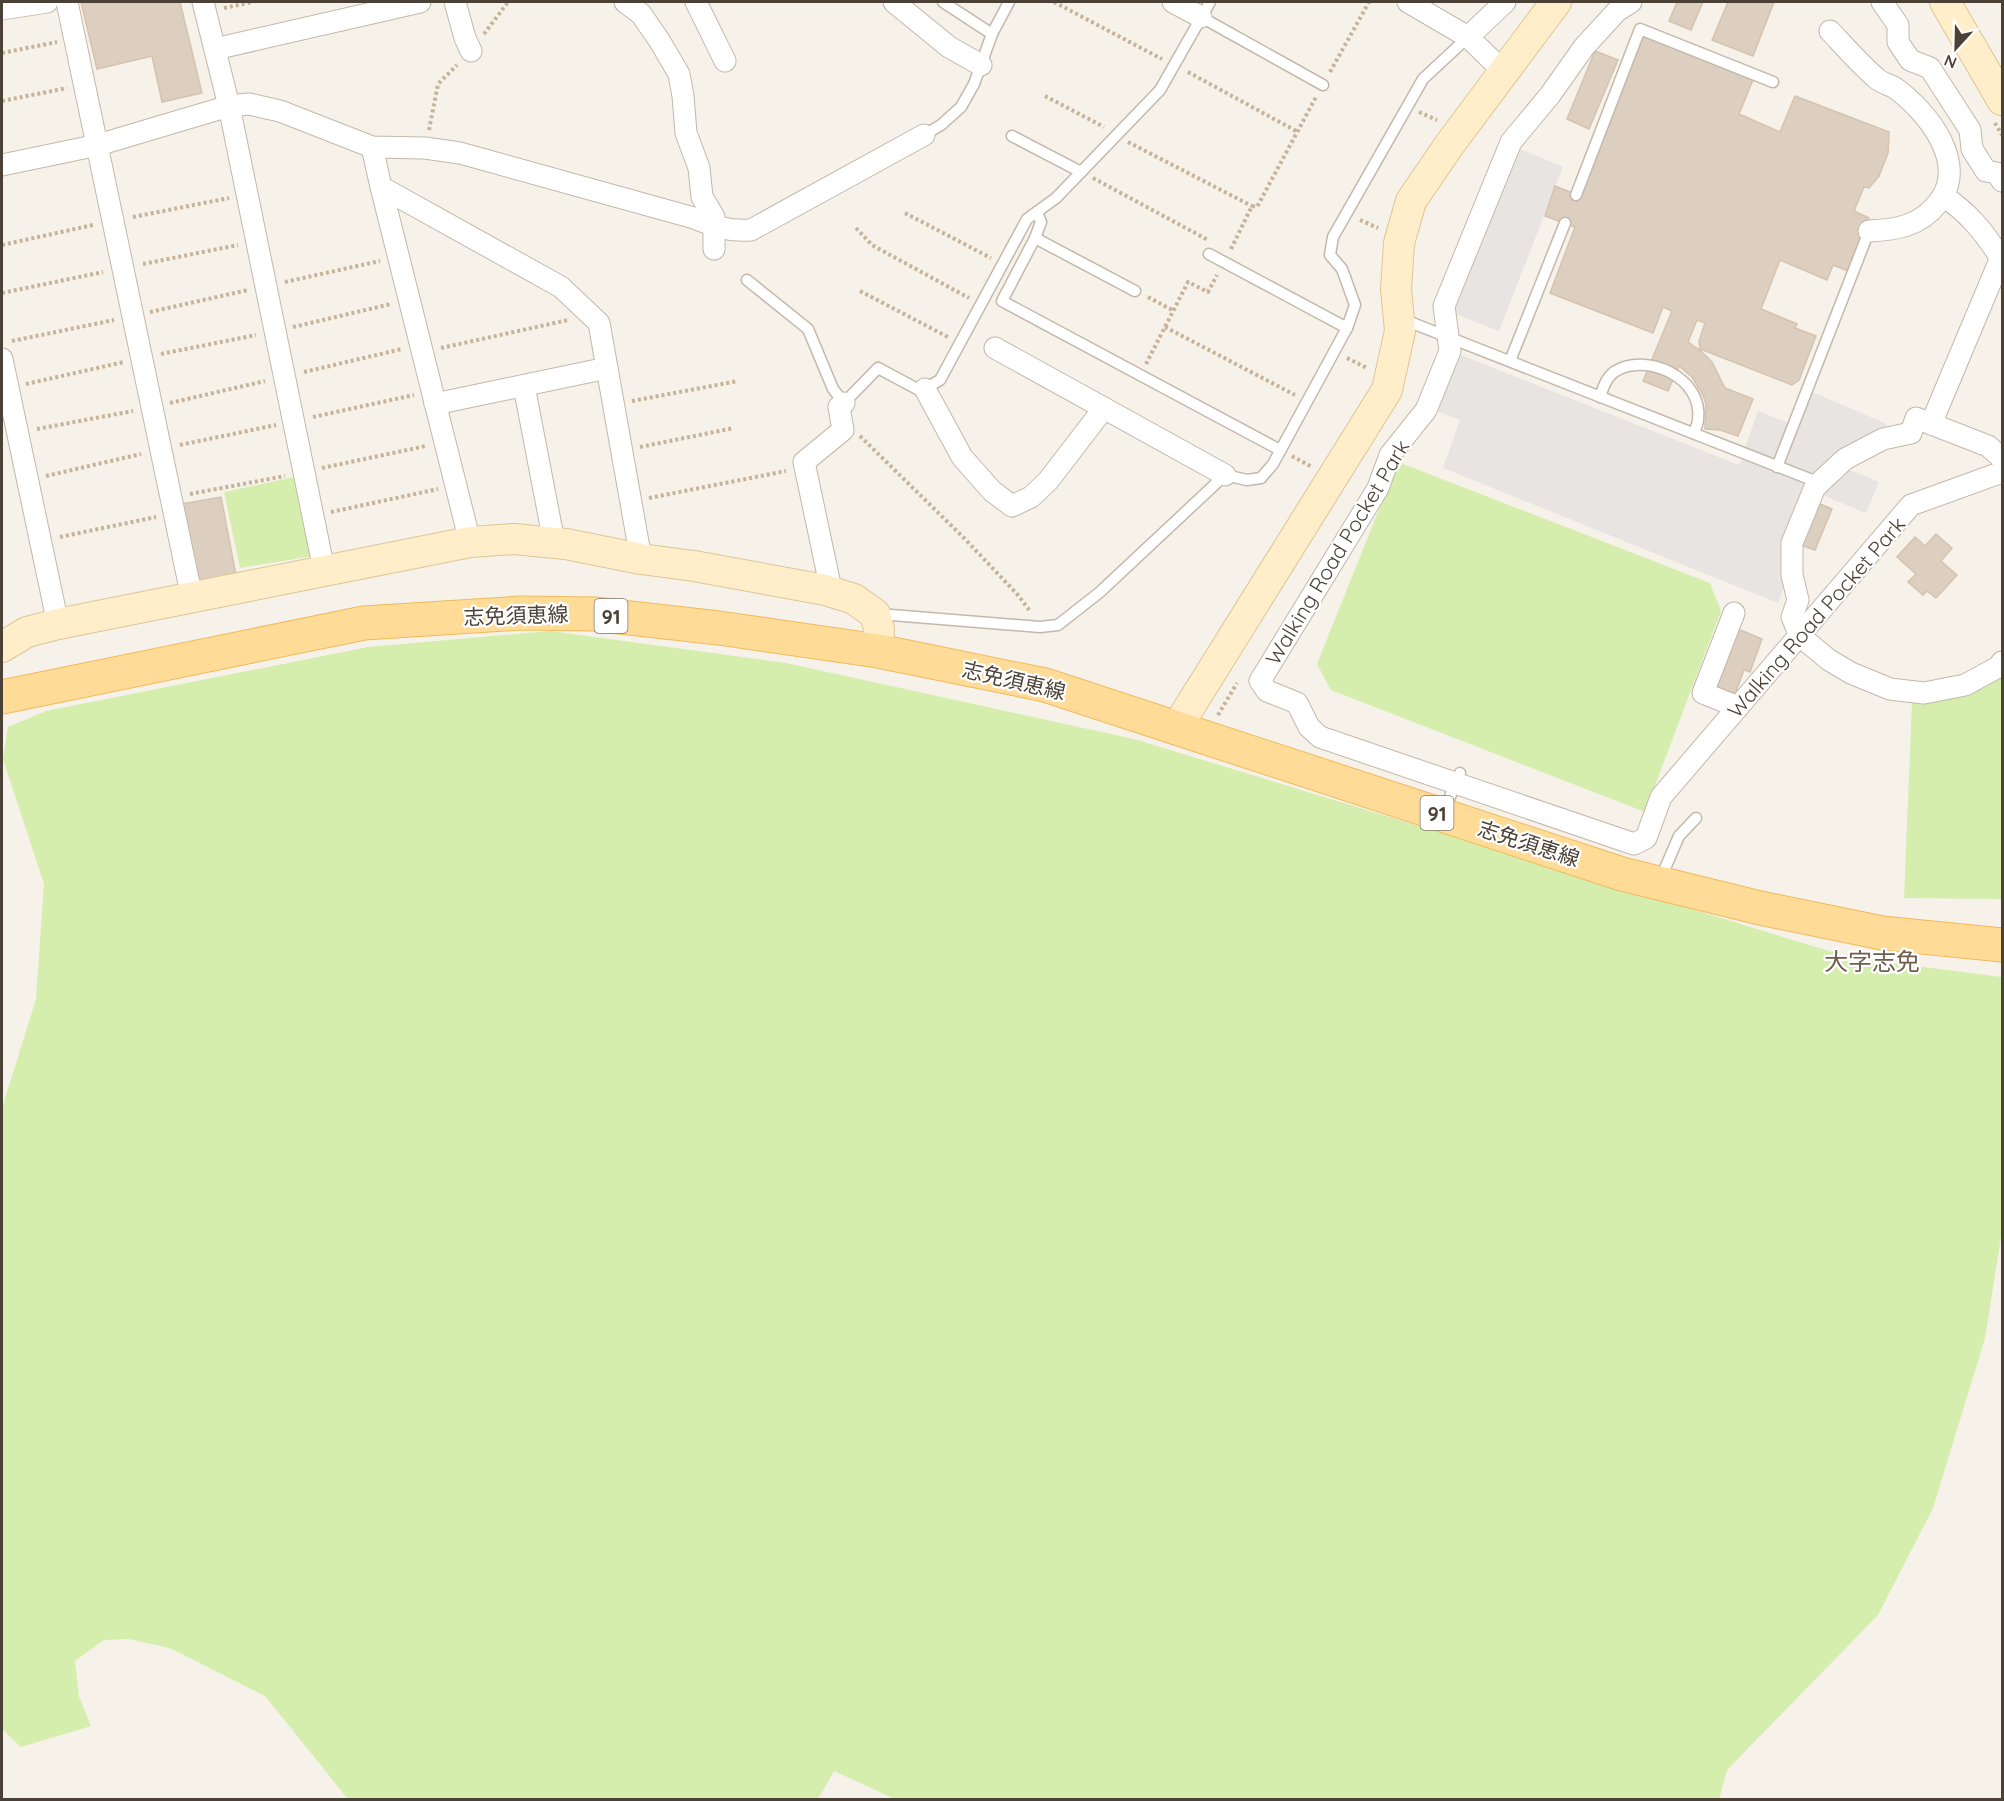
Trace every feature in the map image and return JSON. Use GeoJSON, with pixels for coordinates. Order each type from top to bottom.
{"type":"FeatureCollection","features":[{"type":"Feature","properties":{"kind":"main road","name":"志免須恵線"},"geometry":{"type":"LineString","coordinates":[[2,696],[364,623],[521,613],[606,615],[719,628],[878,651],[1045,685],[1623,874],[1760,908],[1882,933],[2002,945]]}},
{"type":"Feature","properties":{"kind":"street"},"geometry":{"type":"LineString","coordinates":[[2,9],[47,2]]}},
{"type":"Feature","properties":{"kind":"street"},"geometry":{"type":"LineString","coordinates":[[67,2],[192,598]]}},
{"type":"Feature","properties":{"kind":"street"},"geometry":{"type":"LineString","coordinates":[[215,49],[398,4],[420,2]]}},
{"type":"Feature","properties":{"kind":"street"},"geometry":{"type":"LineString","coordinates":[[455,2],[471,51]]}},
{"type":"Feature","properties":{"kind":"street"},"geometry":{"type":"LineString","coordinates":[[696,2],[725,61]]}},
{"type":"Feature","properties":{"kind":"street"},"geometry":{"type":"LineString","coordinates":[[894,2],[949,47],[981,65]]}},
{"type":"Feature","properties":{"kind":"street"},"geometry":{"type":"LineString","coordinates":[[1173,2],[1206,9]]}},
{"type":"Feature","properties":{"kind":"street"},"geometry":{"type":"LineString","coordinates":[[1408,2],[1468,37],[1504,72]]}},
{"type":"Feature","properties":{"kind":"street"},"geometry":{"type":"LineString","coordinates":[[1468,37],[1505,2]]}},
{"type":"Feature","properties":{"kind":"street"},"geometry":{"type":"LineString","coordinates":[[1177,727],[1387,390],[1400,331],[1396,289],[1399,243],[1411,201],[1450,144],[1556,2]]}},
{"type":"Feature","properties":{"kind":"street","name":"Walking Road Pocket Park"},"geometry":{"type":"LineString","coordinates":[[1631,2],[1617,11],[1584,47],[1550,95],[1511,142],[1444,306],[1450,351],[1426,410],[1390,454],[1377,488],[1260,681],[1267,691],[1297,703],[1309,727],[1320,737],[1634,844],[1646,838],[1661,797],[1911,506],[2002,472]]}},
{"type":"Feature","properties":{"kind":"street"},"geometry":{"type":"LineString","coordinates":[[1882,2],[1898,25],[1898,42],[1910,60],[1929,68],[1970,130],[1972,149],[1986,171],[1997,173],[2002,181]]}},
{"type":"Feature","properties":{"kind":"street"},"geometry":{"type":"LineString","coordinates":[[1945,2],[2002,100]]}},
{"type":"Feature","properties":{"kind":"street"},"geometry":{"type":"LineString","coordinates":[[635,4],[679,74],[686,133],[699,168],[702,197],[714,217],[714,249]]}},
{"type":"Feature","properties":{"kind":"street"},"geometry":{"type":"LineString","coordinates":[[205,7],[229,106],[324,570]]}},
{"type":"Feature","properties":{"kind":"street"},"geometry":{"type":"LineString","coordinates":[[1830,32],[1877,80],[1894,87],[1932,124],[1942,141],[1948,161],[1948,184],[1943,196],[1928,216],[1891,231],[1869,231]]}},
{"type":"Feature","properties":{"kind":"street"},"geometry":{"type":"LineString","coordinates":[[2,165],[98,145],[229,106],[249,104],[280,111],[372,147],[425,148],[471,156],[694,218],[735,232],[751,230],[924,135]]}},
{"type":"Feature","properties":{"kind":"street"},"geometry":{"type":"LineString","coordinates":[[372,147],[470,542]]}},
{"type":"Feature","properties":{"kind":"street"},"geometry":{"type":"LineString","coordinates":[[381,187],[561,287],[599,323],[641,559]]}},
{"type":"Feature","properties":{"kind":"street"},"geometry":{"type":"LineString","coordinates":[[1931,424],[2001,256],[1967,213],[1943,196]]}},
{"type":"Feature","properties":{"kind":"street"},"geometry":{"type":"LineString","coordinates":[[995,348],[1226,475]]}},
{"type":"Feature","properties":{"kind":"street"},"geometry":{"type":"LineString","coordinates":[[2,360],[58,624]]}},
{"type":"Feature","properties":{"kind":"street"},"geometry":{"type":"LineString","coordinates":[[434,398],[524,386],[607,368]]}},
{"type":"Feature","properties":{"kind":"street"},"geometry":{"type":"LineString","coordinates":[[524,386],[554,542]]}},
{"type":"Feature","properties":{"kind":"street"},"geometry":{"type":"LineString","coordinates":[[925,389],[962,457],[992,491],[1012,506],[1031,497],[1048,481],[1104,408]]}},
{"type":"Feature","properties":{"kind":"street"},"geometry":{"type":"LineString","coordinates":[[825,590],[829,580],[804,462],[843,430],[842,411]]}},
{"type":"Feature","properties":{"kind":"street"},"geometry":{"type":"LineString","coordinates":[[2002,458],[1988,446],[1916,418],[1911,433],[1883,440],[1845,459],[1815,487],[1792,543],[1792,575],[1798,600],[1792,617],[1800,636],[1829,660],[1851,673],[1890,689],[1924,693],[1965,685],[1998,667],[2002,662]]}},
{"type":"Feature","properties":{"kind":"street"},"geometry":{"type":"LineString","coordinates":[[2,647],[27,632],[58,624],[470,542],[514,539],[554,542],[825,590],[854,599],[875,614],[879,629],[878,651]]}},
{"type":"Feature","properties":{"kind":"street"},"geometry":{"type":"LineString","coordinates":[[1734,613],[1703,693],[1738,707]]}},
{"type":"Feature","properties":{"kind":"lane"},"geometry":{"type":"LineString","coordinates":[[944,2],[992,34]]}},
{"type":"Feature","properties":{"kind":"lane"},"geometry":{"type":"LineString","coordinates":[[924,135],[941,125],[961,107],[974,84],[992,34],[1009,2]]}},
{"type":"Feature","properties":{"kind":"lane"},"geometry":{"type":"LineString","coordinates":[[747,279],[808,328],[842,411],[878,368],[921,392],[940,380],[1027,219],[1056,198],[1160,90],[1206,9],[1323,85]]}},
{"type":"Feature","properties":{"kind":"lane"},"geometry":{"type":"LineString","coordinates":[[1576,195],[1640,29],[1773,82]]}},
{"type":"Feature","properties":{"kind":"lane"},"geometry":{"type":"LineString","coordinates":[[875,614],[1033,627],[1058,625],[1092,598],[1226,475],[1247,480],[1261,478],[1281,450],[1347,328],[1355,305],[1342,268],[1330,255],[1333,237],[1423,79],[1468,37]]}},
{"type":"Feature","properties":{"kind":"lane"},"geometry":{"type":"LineString","coordinates":[[1012,136],[1081,172]]}},
{"type":"Feature","properties":{"kind":"lane"},"geometry":{"type":"LineString","coordinates":[[1037,212],[1041,222],[1035,238],[1002,301],[1281,450]]}},
{"type":"Feature","properties":{"kind":"lane"},"geometry":{"type":"LineString","coordinates":[[1510,361],[1565,223]]}},
{"type":"Feature","properties":{"kind":"lane"},"geometry":{"type":"LineString","coordinates":[[1778,466],[1869,231]]}},
{"type":"Feature","properties":{"kind":"lane"},"geometry":{"type":"LineString","coordinates":[[1035,238],[1135,291]]}},
{"type":"Feature","properties":{"kind":"lane"},"geometry":{"type":"LineString","coordinates":[[1209,254],[1347,328]]}},
{"type":"Feature","properties":{"kind":"lane"},"geometry":{"type":"LineString","coordinates":[[1399,318],[1820,483]]}},
{"type":"Feature","properties":{"kind":"lane"},"geometry":{"type":"LineString","coordinates":[[1600,397],[1613,373],[1637,363],[1652,365],[1682,380],[1691,391],[1696,402],[1698,419],[1694,433]]}},
{"type":"Feature","properties":{"kind":"lane"},"geometry":{"type":"LineString","coordinates":[[1443,814],[1460,773]]}},
{"type":"Feature","properties":{"kind":"lane"},"geometry":{"type":"LineString","coordinates":[[1658,883],[1679,836],[1696,818]]}},
{"type":"Feature","properties":{"kind":"path"},"geometry":{"type":"LineString","coordinates":[[205,7],[252,2]]}},
{"type":"Feature","properties":{"kind":"path"},"geometry":{"type":"LineString","coordinates":[[425,148],[438,84],[471,51],[508,2]]}},
{"type":"Feature","properties":{"kind":"path"},"geometry":{"type":"LineString","coordinates":[[1054,2],[1298,132]]}},
{"type":"Feature","properties":{"kind":"path"},"geometry":{"type":"LineString","coordinates":[[1046,96],[1118,134],[1129,143],[1257,207],[1369,2]]}},
{"type":"Feature","properties":{"kind":"path"},"geometry":{"type":"LineString","coordinates":[[2,53],[75,38]]}},
{"type":"Feature","properties":{"kind":"path"},"geometry":{"type":"LineString","coordinates":[[2,101],[85,84]]}},
{"type":"Feature","properties":{"kind":"path"},"geometry":{"type":"LineString","coordinates":[[1408,107],[1443,123]]}},
{"type":"Feature","properties":{"kind":"path"},"geometry":{"type":"LineString","coordinates":[[1081,172],[1210,241]]}},
{"type":"Feature","properties":{"kind":"path"},"geometry":{"type":"LineString","coordinates":[[2,245],[114,220],[247,195]]}},
{"type":"Feature","properties":{"kind":"path"},"geometry":{"type":"LineString","coordinates":[[1140,375],[1188,282],[1208,292],[1252,206]]}},
{"type":"Feature","properties":{"kind":"path"},"geometry":{"type":"LineString","coordinates":[[905,213],[1002,264]]}},
{"type":"Feature","properties":{"kind":"path"},"geometry":{"type":"LineString","coordinates":[[1346,214],[1381,230]]}},
{"type":"Feature","properties":{"kind":"path"},"geometry":{"type":"LineString","coordinates":[[856,228],[872,245],[980,304]]}},
{"type":"Feature","properties":{"kind":"path"},"geometry":{"type":"LineString","coordinates":[[2,293],[257,241]]}},
{"type":"Feature","properties":{"kind":"path"},"geometry":{"type":"LineString","coordinates":[[2,344],[398,257]]}},
{"type":"Feature","properties":{"kind":"path"},"geometry":{"type":"LineString","coordinates":[[860,291],[959,343]]}},
{"type":"Feature","properties":{"kind":"path"},"geometry":{"type":"LineString","coordinates":[[1135,291],[1174,311]]}},
{"type":"Feature","properties":{"kind":"path"},"geometry":{"type":"LineString","coordinates":[[8,388],[409,300]]}},
{"type":"Feature","properties":{"kind":"path"},"geometry":{"type":"LineString","coordinates":[[17,433],[153,408],[284,377],[591,315]]}},
{"type":"Feature","properties":{"kind":"path"},"geometry":{"type":"LineString","coordinates":[[1165,327],[1307,401]]}},
{"type":"Feature","properties":{"kind":"path"},"geometry":{"type":"LineString","coordinates":[[1334,351],[1373,371]]}},
{"type":"Feature","properties":{"kind":"path"},"geometry":{"type":"LineString","coordinates":[[614,404],[738,381]]}},
{"type":"Feature","properties":{"kind":"path"},"geometry":{"type":"LineString","coordinates":[[27,481],[161,449],[293,422],[434,398]]}},
{"type":"Feature","properties":{"kind":"path"},"geometry":{"type":"LineString","coordinates":[[842,411],[1017,594],[1031,613],[1033,627]]}},
{"type":"Feature","properties":{"kind":"path"},"geometry":{"type":"LineString","coordinates":[[622,450],[734,428]]}},
{"type":"Feature","properties":{"kind":"path"},"geometry":{"type":"LineString","coordinates":[[40,542],[304,472],[445,443]]}},
{"type":"Feature","properties":{"kind":"path"},"geometry":{"type":"LineString","coordinates":[[1281,450],[1318,471]]}},
{"type":"Feature","properties":{"kind":"path"},"geometry":{"type":"LineString","coordinates":[[631,502],[806,467]]}},
{"type":"Feature","properties":{"kind":"path"},"geometry":{"type":"LineString","coordinates":[[312,516],[455,486]]}},
{"type":"Feature","properties":{"kind":"green space"},"geometry":{"type":"Polygon","coordinates":[[[1398,462],[1710,583],[1721,611],[1645,812],[1331,690],[1317,664],[1398,462]]]}},
{"type":"Feature","properties":{"kind":"green space"},"geometry":{"type":"Polygon","coordinates":[[[299,476],[313,556],[240,568],[224,492],[299,476]]]}},
{"type":"Feature","properties":{"kind":"green space"},"geometry":{"type":"Polygon","coordinates":[[[550,631],[786,663],[1134,739],[1852,958],[2002,977],[2002,1231],[1985,1338],[1933,1508],[1878,1615],[1727,1770],[1719,1799],[897,1800],[834,1771],[818,1799],[348,1799],[265,1696],[170,1648],[128,1639],[104,1640],[75,1661],[79,1697],[91,1726],[21,1747],[2,1729],[2,1108],[36,999],[44,884],[3,759],[8,727],[46,711],[368,647],[550,631]]]}},
{"type":"Feature","properties":{"kind":"green space"},"geometry":{"type":"Polygon","coordinates":[[[2002,668],[2002,899],[1904,898],[1912,703],[1957,697],[2002,668]]]}},
{"type":"Feature","properties":{"kind":"shaded area"},"geometry":{"type":"Polygon","coordinates":[[[1518,148],[1563,167],[1499,331],[1453,313],[1518,148]]]}},
{"type":"Feature","properties":{"kind":"shaded area"},"geometry":{"type":"Polygon","coordinates":[[[1456,353],[1739,465],[1758,411],[1799,427],[1812,392],[1887,424],[1881,435],[1834,463],[1879,482],[1866,513],[1810,490],[1787,579],[1778,603],[1443,468],[1460,420],[1434,410],[1456,353]]]}},
{"type":"Feature","properties":{"kind":"building"},"geometry":{"type":"Polygon","coordinates":[[[81,2],[180,2],[202,93],[162,102],[152,56],[97,69],[81,2]]]}},
{"type":"Feature","properties":{"kind":"building"},"geometry":{"type":"Polygon","coordinates":[[[1677,2],[1703,2],[1691,30],[1669,21],[1677,2]]]}},
{"type":"Feature","properties":{"kind":"building"},"geometry":{"type":"Polygon","coordinates":[[[1728,2],[1774,2],[1753,56],[1712,40],[1728,2]]]}},
{"type":"Feature","properties":{"kind":"building"},"geometry":{"type":"Polygon","coordinates":[[[1642,35],[1753,80],[1739,114],[1780,132],[1795,96],[1889,132],[1888,153],[1879,176],[1869,188],[1864,187],[1854,211],[1869,218],[1848,271],[1833,265],[1827,280],[1780,260],[1761,309],[1797,324],[1795,328],[1816,336],[1799,380],[1792,385],[1700,349],[1699,341],[1705,323],[1697,320],[1688,342],[1712,362],[1725,388],[1753,399],[1738,436],[1720,430],[1705,429],[1706,404],[1703,395],[1692,377],[1679,366],[1668,391],[1643,381],[1672,311],[1663,307],[1653,333],[1550,293],[1575,227],[1545,216],[1555,186],[1580,196],[1642,35]]]}},
{"type":"Feature","properties":{"kind":"building"},"geometry":{"type":"Polygon","coordinates":[[[1595,51],[1618,60],[1589,129],[1567,119],[1595,51]]]}},
{"type":"Feature","properties":{"kind":"building"},"geometry":{"type":"Polygon","coordinates":[[[221,497],[236,575],[196,582],[181,504],[221,497]]]}},
{"type":"Feature","properties":{"kind":"building"},"geometry":{"type":"Polygon","coordinates":[[[1815,502],[1832,509],[1815,550],[1798,544],[1815,502]]]}},
{"type":"Feature","properties":{"kind":"building"},"geometry":{"type":"Polygon","coordinates":[[[1936,534],[1952,548],[1941,561],[1957,575],[1936,598],[1927,591],[1923,595],[1908,582],[1916,574],[1897,557],[1915,537],[1925,546],[1936,534]]]}},
{"type":"Feature","properties":{"kind":"building"},"geometry":{"type":"Polygon","coordinates":[[[1733,627],[1762,639],[1750,672],[1744,670],[1735,694],[1711,684],[1733,627]]]}},
{"type":"Feature","properties":{"kind":"district","name":"大字志免"},"geometry":{"type":"Point","coordinates":[1872,961]}}]}
